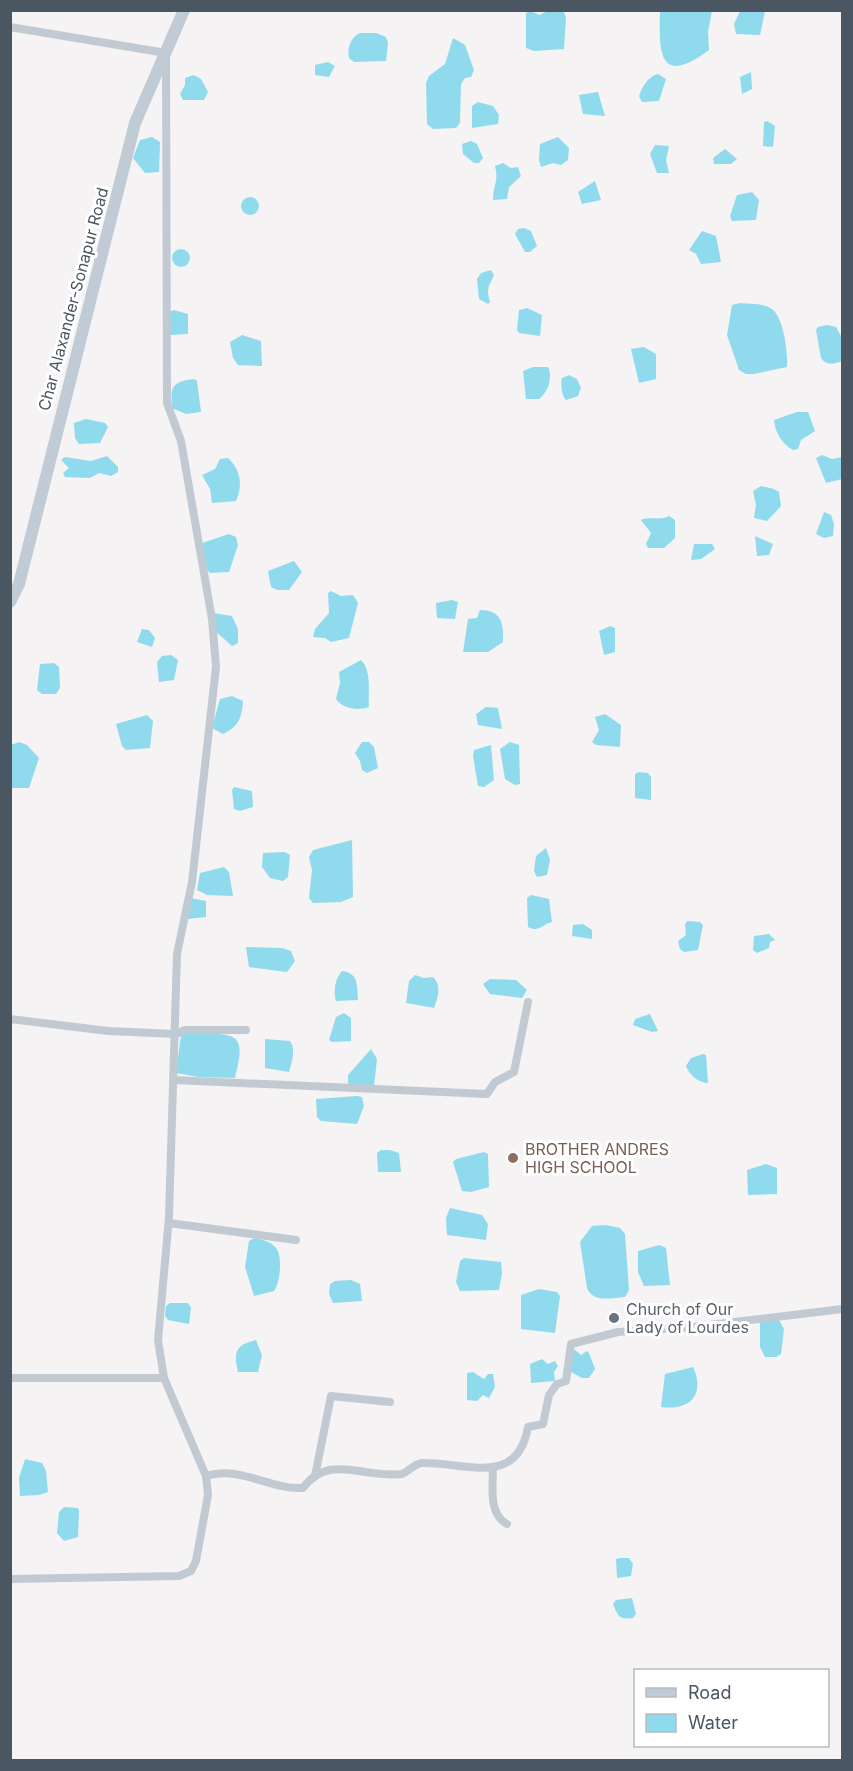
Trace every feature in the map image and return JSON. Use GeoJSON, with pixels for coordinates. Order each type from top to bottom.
{"type":"FeatureCollection","features":[{"type":"Feature","properties":{"kind":"main road","name":"Char Alaxander-Sonapur Road"},"geometry":{"type":"LineString","coordinates":[[10,602],[135,123],[184,10]]}},
{"type":"Feature","properties":{"kind":"street"},"geometry":{"type":"LineString","coordinates":[[10,27],[166,53],[167,403],[182,441],[212,619],[216,667],[192,882],[177,954],[168,1224],[159,1340],[164,1378],[206,1476],[208,1495],[196,1561],[191,1571],[179,1576],[10,1579]]}},
{"type":"Feature","properties":{"kind":"street"},"geometry":{"type":"LineString","coordinates":[[174,1080],[487,1094],[495,1082],[514,1072],[528,1002]]}},
{"type":"Feature","properties":{"kind":"street"},"geometry":{"type":"LineString","coordinates":[[10,1019],[108,1031],[176,1034],[185,1030],[246,1030]]}},
{"type":"Feature","properties":{"kind":"street"},"geometry":{"type":"LineString","coordinates":[[168,1224],[296,1240]]}},
{"type":"Feature","properties":{"kind":"street"},"geometry":{"type":"LineString","coordinates":[[206,1476],[221,1471],[231,1472],[290,1489],[303,1488],[315,1476],[329,1468],[401,1474],[419,1463],[493,1467],[511,1462],[520,1454],[528,1427],[543,1424],[549,1395],[556,1384],[566,1382],[571,1344],[618,1332],[693,1327],[843,1309]]}},
{"type":"Feature","properties":{"kind":"street"},"geometry":{"type":"LineString","coordinates":[[10,1378],[164,1378]]}},
{"type":"Feature","properties":{"kind":"street"},"geometry":{"type":"LineString","coordinates":[[315,1476],[331,1396],[390,1402]]}},
{"type":"Feature","properties":{"kind":"street"},"geometry":{"type":"LineString","coordinates":[[493,1467],[495,1510],[501,1521],[507,1524]]}},
{"type":"Feature","properties":{"kind":"water"},"geometry":{"type":"Polygon","coordinates":[[[531,11],[539,15],[548,11],[563,11],[566,17],[564,49],[534,51],[526,48],[526,13],[531,11]]]}},
{"type":"Feature","properties":{"kind":"water"},"geometry":{"type":"Polygon","coordinates":[[[660,11],[712,11],[708,32],[709,50],[680,66],[671,65],[665,60],[662,51],[660,11]]]}},
{"type":"Feature","properties":{"kind":"water"},"geometry":{"type":"Polygon","coordinates":[[[740,11],[765,11],[760,35],[736,34],[734,24],[740,11]]]}},
{"type":"Feature","properties":{"kind":"water"},"geometry":{"type":"Polygon","coordinates":[[[360,33],[376,33],[386,37],[388,43],[386,61],[354,62],[349,58],[350,44],[360,33]]]}},
{"type":"Feature","properties":{"kind":"water"},"geometry":{"type":"Polygon","coordinates":[[[453,38],[465,45],[474,70],[471,77],[465,78],[461,84],[460,123],[456,128],[433,129],[427,124],[426,83],[429,76],[445,64],[453,38]]]}},
{"type":"Feature","properties":{"kind":"water"},"geometry":{"type":"Polygon","coordinates":[[[328,62],[335,66],[329,77],[315,75],[315,65],[328,62]]]}},
{"type":"Feature","properties":{"kind":"water"},"geometry":{"type":"Polygon","coordinates":[[[751,72],[752,89],[742,94],[740,77],[751,72]]]}},
{"type":"Feature","properties":{"kind":"water"},"geometry":{"type":"Polygon","coordinates":[[[658,74],[666,79],[659,101],[642,102],[639,96],[642,89],[649,79],[658,74]]]}},
{"type":"Feature","properties":{"kind":"water"},"geometry":{"type":"Polygon","coordinates":[[[194,75],[201,79],[208,92],[204,100],[183,100],[180,94],[185,85],[185,78],[194,75]]]}},
{"type":"Feature","properties":{"kind":"water"},"geometry":{"type":"Polygon","coordinates":[[[598,92],[605,116],[583,114],[579,95],[598,92]]]}},
{"type":"Feature","properties":{"kind":"water"},"geometry":{"type":"Polygon","coordinates":[[[478,102],[493,106],[499,115],[498,124],[472,128],[472,106],[478,102]]]}},
{"type":"Feature","properties":{"kind":"water"},"geometry":{"type":"Polygon","coordinates":[[[767,121],[775,126],[773,147],[763,146],[764,122],[767,121]]]}},
{"type":"Feature","properties":{"kind":"water"},"geometry":{"type":"Polygon","coordinates":[[[152,137],[160,142],[159,172],[145,173],[133,158],[140,140],[152,137]]]}},
{"type":"Feature","properties":{"kind":"water"},"geometry":{"type":"Polygon","coordinates":[[[558,137],[569,148],[568,160],[561,165],[553,163],[541,167],[540,144],[558,137]]]}},
{"type":"Feature","properties":{"kind":"water"},"geometry":{"type":"Polygon","coordinates":[[[471,141],[477,144],[483,158],[479,163],[474,163],[463,154],[462,144],[471,141]]]}},
{"type":"Feature","properties":{"kind":"water"},"geometry":{"type":"Polygon","coordinates":[[[655,145],[669,146],[666,160],[669,173],[657,173],[650,154],[655,145]]]}},
{"type":"Feature","properties":{"kind":"water"},"geometry":{"type":"Polygon","coordinates":[[[725,149],[737,159],[731,164],[714,164],[713,158],[725,149]]]}},
{"type":"Feature","properties":{"kind":"water"},"geometry":{"type":"Polygon","coordinates":[[[503,163],[511,168],[518,167],[521,176],[509,187],[507,199],[493,200],[495,166],[503,163]]]}},
{"type":"Feature","properties":{"kind":"water"},"geometry":{"type":"Polygon","coordinates":[[[595,181],[601,200],[582,204],[578,192],[595,181]]]}},
{"type":"Feature","properties":{"kind":"water"},"geometry":{"type":"Polygon","coordinates":[[[752,192],[759,200],[756,220],[732,221],[730,216],[737,195],[752,192]]]}},
{"type":"Feature","properties":{"kind":"water"},"geometry":{"type":"Polygon","coordinates":[[[250,197],[258,202],[259,206],[254,214],[250,215],[242,210],[241,206],[246,198],[250,197]]]}},
{"type":"Feature","properties":{"kind":"water"},"geometry":{"type":"Polygon","coordinates":[[[524,228],[531,231],[537,246],[530,252],[525,252],[515,234],[518,229],[524,228]]]}},
{"type":"Feature","properties":{"kind":"water"},"geometry":{"type":"Polygon","coordinates":[[[702,231],[716,236],[721,262],[701,264],[696,254],[689,250],[702,231]]]}},
{"type":"Feature","properties":{"kind":"water"},"geometry":{"type":"Polygon","coordinates":[[[181,249],[187,252],[190,258],[187,264],[181,267],[175,264],[172,258],[175,252],[181,249]]]}},
{"type":"Feature","properties":{"kind":"water"},"geometry":{"type":"Polygon","coordinates":[[[491,270],[494,275],[489,287],[490,302],[488,304],[479,299],[477,279],[481,273],[491,270]]]}},
{"type":"Feature","properties":{"kind":"water"},"geometry":{"type":"Polygon","coordinates":[[[740,303],[765,306],[776,314],[784,336],[787,367],[754,374],[746,374],[739,370],[727,335],[732,305],[740,303]]]}},
{"type":"Feature","properties":{"kind":"water"},"geometry":{"type":"Polygon","coordinates":[[[527,308],[542,315],[540,336],[519,333],[517,330],[519,310],[527,308]]]}},
{"type":"Feature","properties":{"kind":"water"},"geometry":{"type":"Polygon","coordinates":[[[174,310],[188,314],[188,334],[170,335],[166,313],[174,310]]]}},
{"type":"Feature","properties":{"kind":"water"},"geometry":{"type":"Polygon","coordinates":[[[827,325],[836,327],[842,338],[842,361],[831,364],[821,358],[816,330],[818,327],[827,325]]]}},
{"type":"Feature","properties":{"kind":"water"},"geometry":{"type":"Polygon","coordinates":[[[242,335],[261,341],[262,366],[238,365],[233,358],[230,342],[242,335]]]}},
{"type":"Feature","properties":{"kind":"water"},"geometry":{"type":"Polygon","coordinates":[[[644,347],[656,354],[656,379],[639,383],[631,349],[644,347]]]}},
{"type":"Feature","properties":{"kind":"water"},"geometry":{"type":"Polygon","coordinates":[[[533,367],[548,367],[550,380],[547,389],[539,399],[526,399],[523,371],[533,367]]]}},
{"type":"Feature","properties":{"kind":"water"},"geometry":{"type":"Polygon","coordinates":[[[569,375],[577,379],[581,388],[578,396],[566,400],[562,393],[561,380],[569,375]]]}},
{"type":"Feature","properties":{"kind":"water"},"geometry":{"type":"Polygon","coordinates":[[[194,379],[197,381],[201,412],[186,414],[172,408],[172,391],[176,384],[194,379]]]}},
{"type":"Feature","properties":{"kind":"water"},"geometry":{"type":"Polygon","coordinates":[[[797,412],[808,412],[815,431],[801,440],[798,449],[793,450],[780,437],[774,420],[797,412]]]}},
{"type":"Feature","properties":{"kind":"water"},"geometry":{"type":"Polygon","coordinates":[[[86,419],[105,423],[108,427],[100,443],[79,444],[75,438],[74,423],[86,419]]]}},
{"type":"Feature","properties":{"kind":"water"},"geometry":{"type":"Polygon","coordinates":[[[822,455],[832,459],[842,457],[842,479],[826,483],[816,458],[822,455]]]}},
{"type":"Feature","properties":{"kind":"water"},"geometry":{"type":"Polygon","coordinates":[[[107,456],[118,467],[118,472],[111,476],[99,473],[90,478],[65,477],[63,473],[69,468],[61,460],[65,457],[91,461],[107,456]]]}},
{"type":"Feature","properties":{"kind":"water"},"geometry":{"type":"Polygon","coordinates":[[[228,458],[240,478],[236,501],[212,503],[210,489],[202,475],[215,469],[220,459],[228,458]]]}},
{"type":"Feature","properties":{"kind":"water"},"geometry":{"type":"Polygon","coordinates":[[[761,486],[779,492],[781,506],[767,521],[754,518],[756,505],[753,491],[761,486]]]}},
{"type":"Feature","properties":{"kind":"water"},"geometry":{"type":"Polygon","coordinates":[[[824,512],[831,515],[834,524],[833,536],[824,538],[816,534],[824,512]]]}},
{"type":"Feature","properties":{"kind":"water"},"geometry":{"type":"Polygon","coordinates":[[[669,516],[675,520],[675,538],[664,548],[648,548],[646,544],[651,533],[641,520],[669,516]]]}},
{"type":"Feature","properties":{"kind":"water"},"geometry":{"type":"Polygon","coordinates":[[[229,534],[236,537],[238,545],[229,572],[210,573],[207,570],[202,543],[229,534]]]}},
{"type":"Feature","properties":{"kind":"water"},"geometry":{"type":"Polygon","coordinates":[[[755,536],[773,544],[769,555],[757,556],[755,536]]]}},
{"type":"Feature","properties":{"kind":"water"},"geometry":{"type":"Polygon","coordinates":[[[694,544],[712,544],[715,549],[701,559],[691,560],[694,544]]]}},
{"type":"Feature","properties":{"kind":"water"},"geometry":{"type":"Polygon","coordinates":[[[294,561],[302,572],[289,590],[277,590],[271,587],[268,571],[294,561]]]}},
{"type":"Feature","properties":{"kind":"water"},"geometry":{"type":"Polygon","coordinates":[[[331,591],[341,596],[353,595],[358,603],[349,638],[331,642],[325,638],[313,637],[315,629],[329,613],[328,593],[331,591]]]}},
{"type":"Feature","properties":{"kind":"water"},"geometry":{"type":"Polygon","coordinates":[[[452,600],[458,602],[455,619],[437,618],[436,603],[452,600]]]}},
{"type":"Feature","properties":{"kind":"water"},"geometry":{"type":"Polygon","coordinates":[[[480,610],[493,612],[500,619],[503,642],[488,652],[463,652],[468,619],[477,618],[480,610]]]}},
{"type":"Feature","properties":{"kind":"water"},"geometry":{"type":"Polygon","coordinates":[[[213,613],[232,616],[238,629],[238,643],[232,646],[214,630],[213,613]]]}},
{"type":"Feature","properties":{"kind":"water"},"geometry":{"type":"Polygon","coordinates":[[[610,626],[615,628],[615,652],[604,655],[599,631],[610,626]]]}},
{"type":"Feature","properties":{"kind":"water"},"geometry":{"type":"Polygon","coordinates":[[[142,629],[149,630],[155,638],[152,647],[137,642],[142,629]]]}},
{"type":"Feature","properties":{"kind":"water"},"geometry":{"type":"Polygon","coordinates":[[[171,655],[178,660],[174,680],[159,682],[157,662],[162,656],[171,655]]]}},
{"type":"Feature","properties":{"kind":"water"},"geometry":{"type":"Polygon","coordinates":[[[361,660],[367,670],[369,707],[351,708],[336,699],[340,683],[339,672],[361,660]]]}},
{"type":"Feature","properties":{"kind":"water"},"geometry":{"type":"Polygon","coordinates":[[[54,663],[59,667],[60,688],[56,694],[42,694],[37,690],[40,664],[54,663]]]}},
{"type":"Feature","properties":{"kind":"water"},"geometry":{"type":"Polygon","coordinates":[[[232,696],[243,701],[242,712],[236,725],[223,734],[212,728],[220,699],[232,696]]]}},
{"type":"Feature","properties":{"kind":"water"},"geometry":{"type":"Polygon","coordinates":[[[486,707],[498,708],[502,729],[478,725],[476,714],[486,707]]]}},
{"type":"Feature","properties":{"kind":"water"},"geometry":{"type":"Polygon","coordinates":[[[605,714],[621,725],[620,747],[596,745],[592,742],[599,730],[595,717],[605,714]]]}},
{"type":"Feature","properties":{"kind":"water"},"geometry":{"type":"Polygon","coordinates":[[[147,715],[153,721],[150,748],[126,750],[122,746],[116,724],[147,715]]]}},
{"type":"Feature","properties":{"kind":"water"},"geometry":{"type":"Polygon","coordinates":[[[19,742],[27,745],[39,758],[29,788],[11,788],[11,745],[19,742]]]}},
{"type":"Feature","properties":{"kind":"water"},"geometry":{"type":"Polygon","coordinates":[[[362,742],[369,742],[374,747],[378,768],[367,773],[362,770],[355,753],[362,742]]]}},
{"type":"Feature","properties":{"kind":"water"},"geometry":{"type":"Polygon","coordinates":[[[510,742],[519,745],[520,784],[515,785],[505,779],[500,749],[510,742]]]}},
{"type":"Feature","properties":{"kind":"water"},"geometry":{"type":"Polygon","coordinates":[[[491,745],[494,780],[484,787],[478,786],[474,750],[491,745]]]}},
{"type":"Feature","properties":{"kind":"water"},"geometry":{"type":"Polygon","coordinates":[[[648,773],[651,777],[651,800],[635,798],[635,774],[648,773]]]}},
{"type":"Feature","properties":{"kind":"water"},"geometry":{"type":"Polygon","coordinates":[[[234,787],[252,791],[253,807],[240,811],[234,809],[232,790],[234,787]]]}},
{"type":"Feature","properties":{"kind":"water"},"geometry":{"type":"Polygon","coordinates":[[[352,840],[353,897],[341,902],[313,903],[309,898],[312,870],[309,857],[313,850],[352,840]]]}},
{"type":"Feature","properties":{"kind":"water"},"geometry":{"type":"Polygon","coordinates":[[[546,848],[550,860],[547,875],[537,877],[534,871],[536,856],[546,848]]]}},
{"type":"Feature","properties":{"kind":"water"},"geometry":{"type":"Polygon","coordinates":[[[285,852],[290,855],[288,877],[283,881],[270,878],[262,867],[263,853],[285,852]]]}},
{"type":"Feature","properties":{"kind":"water"},"geometry":{"type":"Polygon","coordinates":[[[224,867],[229,872],[233,896],[207,895],[197,890],[200,873],[224,867]]]}},
{"type":"Feature","properties":{"kind":"water"},"geometry":{"type":"Polygon","coordinates":[[[531,895],[549,899],[552,922],[538,929],[528,927],[527,898],[531,895]]]}},
{"type":"Feature","properties":{"kind":"water"},"geometry":{"type":"Polygon","coordinates":[[[191,898],[206,901],[206,917],[188,919],[191,898]]]}},
{"type":"Feature","properties":{"kind":"water"},"geometry":{"type":"Polygon","coordinates":[[[687,921],[700,922],[703,925],[698,950],[684,952],[680,949],[678,941],[686,935],[687,921]]]}},
{"type":"Feature","properties":{"kind":"water"},"geometry":{"type":"Polygon","coordinates":[[[583,924],[592,930],[592,939],[572,936],[573,925],[583,924]]]}},
{"type":"Feature","properties":{"kind":"water"},"geometry":{"type":"Polygon","coordinates":[[[769,934],[775,940],[770,942],[769,948],[757,953],[753,950],[754,936],[769,934]]]}},
{"type":"Feature","properties":{"kind":"water"},"geometry":{"type":"Polygon","coordinates":[[[246,947],[282,948],[291,951],[295,961],[287,972],[249,967],[246,947]]]}},
{"type":"Feature","properties":{"kind":"water"},"geometry":{"type":"Polygon","coordinates":[[[342,971],[354,977],[358,1000],[336,1001],[335,985],[342,971]]]}},
{"type":"Feature","properties":{"kind":"water"},"geometry":{"type":"Polygon","coordinates":[[[415,975],[424,978],[433,977],[436,980],[438,992],[434,1008],[406,1003],[409,981],[415,975]]]}},
{"type":"Feature","properties":{"kind":"water"},"geometry":{"type":"Polygon","coordinates":[[[490,979],[516,980],[527,990],[522,998],[490,994],[483,984],[490,979]]]}},
{"type":"Feature","properties":{"kind":"water"},"geometry":{"type":"Polygon","coordinates":[[[344,1013],[351,1018],[351,1041],[332,1042],[329,1040],[336,1017],[344,1013]]]}},
{"type":"Feature","properties":{"kind":"water"},"geometry":{"type":"Polygon","coordinates":[[[650,1014],[658,1031],[652,1032],[633,1025],[635,1019],[650,1014]]]}},
{"type":"Feature","properties":{"kind":"water"},"geometry":{"type":"Polygon","coordinates":[[[191,1033],[227,1035],[234,1038],[240,1051],[235,1078],[199,1077],[176,1073],[181,1035],[191,1033]]]}},
{"type":"Feature","properties":{"kind":"water"},"geometry":{"type":"Polygon","coordinates":[[[265,1039],[290,1041],[293,1052],[289,1072],[265,1068],[265,1039]]]}},
{"type":"Feature","properties":{"kind":"water"},"geometry":{"type":"Polygon","coordinates":[[[371,1049],[377,1059],[374,1086],[351,1086],[348,1083],[348,1075],[371,1049]]]}},
{"type":"Feature","properties":{"kind":"water"},"geometry":{"type":"Polygon","coordinates":[[[706,1055],[708,1083],[695,1078],[686,1066],[691,1058],[706,1055]]]}},
{"type":"Feature","properties":{"kind":"water"},"geometry":{"type":"Polygon","coordinates":[[[362,1097],[364,1106],[357,1124],[321,1121],[317,1117],[316,1099],[362,1097]]]}},
{"type":"Feature","properties":{"kind":"water"},"geometry":{"type":"Polygon","coordinates":[[[381,1150],[399,1153],[401,1172],[378,1172],[377,1153],[381,1150]]]}},
{"type":"Feature","properties":{"kind":"water"},"geometry":{"type":"Polygon","coordinates":[[[484,1152],[488,1154],[489,1187],[471,1192],[462,1191],[453,1162],[456,1159],[484,1152]]]}},
{"type":"Feature","properties":{"kind":"water"},"geometry":{"type":"Polygon","coordinates":[[[766,1164],[777,1168],[777,1194],[748,1195],[747,1170],[766,1164]]]}},
{"type":"Feature","properties":{"kind":"water"},"geometry":{"type":"Polygon","coordinates":[[[450,1208],[482,1215],[488,1224],[486,1240],[447,1235],[446,1218],[450,1208]]]}},
{"type":"Feature","properties":{"kind":"water"},"geometry":{"type":"Polygon","coordinates":[[[606,1225],[620,1228],[625,1234],[629,1290],[625,1297],[598,1298],[587,1288],[580,1242],[592,1226],[606,1225]]]}},
{"type":"Feature","properties":{"kind":"water"},"geometry":{"type":"Polygon","coordinates":[[[254,1238],[274,1246],[278,1252],[280,1270],[274,1291],[254,1296],[245,1267],[249,1241],[254,1238]]]}},
{"type":"Feature","properties":{"kind":"water"},"geometry":{"type":"Polygon","coordinates":[[[659,1245],[666,1248],[670,1285],[644,1286],[638,1272],[638,1251],[659,1245]]]}},
{"type":"Feature","properties":{"kind":"water"},"geometry":{"type":"Polygon","coordinates":[[[464,1258],[501,1262],[499,1290],[460,1291],[456,1282],[460,1261],[464,1258]]]}},
{"type":"Feature","properties":{"kind":"water"},"geometry":{"type":"Polygon","coordinates":[[[351,1280],[360,1284],[362,1301],[333,1303],[329,1294],[330,1284],[335,1281],[351,1280]]]}},
{"type":"Feature","properties":{"kind":"water"},"geometry":{"type":"Polygon","coordinates":[[[539,1289],[557,1292],[560,1296],[555,1333],[521,1329],[521,1295],[539,1289]]]}},
{"type":"Feature","properties":{"kind":"water"},"geometry":{"type":"Polygon","coordinates":[[[170,1303],[188,1303],[191,1308],[189,1324],[168,1320],[165,1316],[166,1306],[170,1303]]]}},
{"type":"Feature","properties":{"kind":"water"},"geometry":{"type":"Polygon","coordinates":[[[779,1320],[784,1329],[781,1354],[776,1357],[765,1357],[760,1347],[760,1322],[779,1320]]]}},
{"type":"Feature","properties":{"kind":"water"},"geometry":{"type":"Polygon","coordinates":[[[256,1340],[262,1355],[258,1372],[238,1372],[236,1354],[238,1350],[244,1344],[256,1340]]]}},
{"type":"Feature","properties":{"kind":"water"},"geometry":{"type":"Polygon","coordinates":[[[575,1350],[581,1355],[587,1351],[589,1353],[595,1369],[589,1378],[582,1378],[571,1372],[569,1351],[575,1350]]]}},
{"type":"Feature","properties":{"kind":"water"},"geometry":{"type":"Polygon","coordinates":[[[542,1359],[548,1364],[555,1361],[558,1366],[554,1372],[555,1381],[531,1383],[530,1364],[542,1359]]]}},
{"type":"Feature","properties":{"kind":"water"},"geometry":{"type":"Polygon","coordinates":[[[693,1367],[697,1377],[697,1386],[692,1399],[680,1406],[661,1407],[665,1374],[693,1367]]]}},
{"type":"Feature","properties":{"kind":"water"},"geometry":{"type":"Polygon","coordinates":[[[473,1372],[484,1379],[488,1374],[493,1374],[495,1387],[489,1398],[483,1395],[477,1401],[467,1400],[467,1373],[473,1372]]]}},
{"type":"Feature","properties":{"kind":"water"},"geometry":{"type":"Polygon","coordinates":[[[25,1459],[42,1463],[46,1471],[48,1492],[20,1496],[19,1478],[25,1459]]]}},
{"type":"Feature","properties":{"kind":"water"},"geometry":{"type":"Polygon","coordinates":[[[64,1507],[78,1508],[79,1511],[78,1537],[64,1541],[57,1533],[59,1512],[64,1507]]]}},
{"type":"Feature","properties":{"kind":"water"},"geometry":{"type":"Polygon","coordinates":[[[629,1558],[633,1564],[631,1576],[617,1578],[616,1559],[629,1558]]]}},
{"type":"Feature","properties":{"kind":"water"},"geometry":{"type":"Polygon","coordinates":[[[632,1598],[636,1614],[633,1618],[622,1618],[613,1604],[616,1600],[632,1598]]]}},
{"type":"Feature","properties":{"kind":"place","name":"BROTHER ANDRES HIGH SCHOOL"},"geometry":{"type":"Point","coordinates":[513,1158]}},
{"type":"Feature","properties":{"kind":"place","name":"Church of Our Lady of Lourdes"},"geometry":{"type":"Point","coordinates":[614,1318]}}]}
